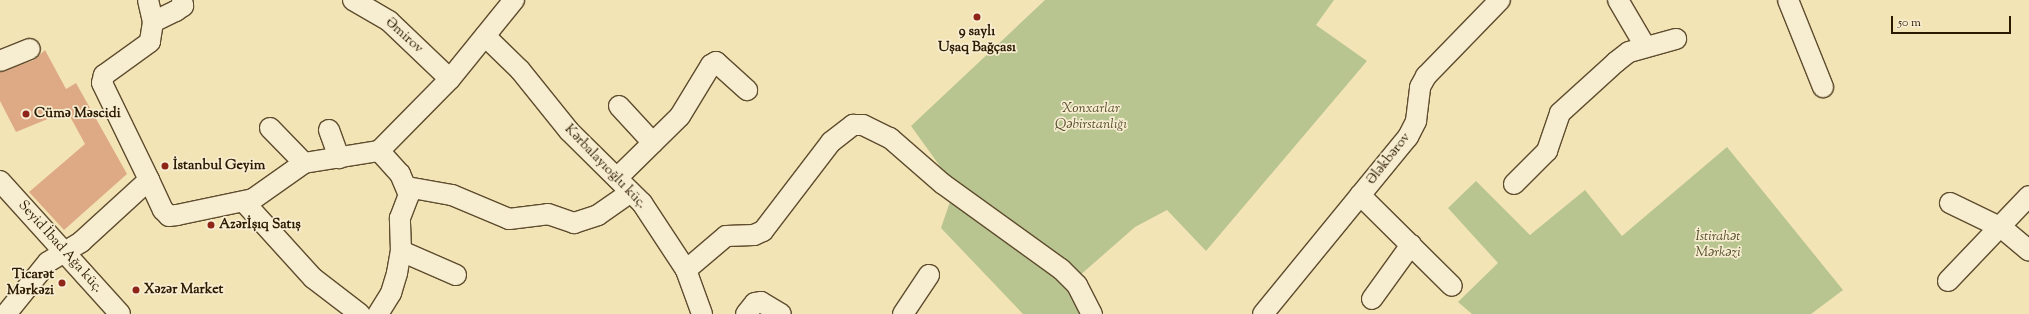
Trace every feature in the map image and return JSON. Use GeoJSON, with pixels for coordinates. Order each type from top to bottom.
{"type":"FeatureCollection","features":[{"type":"Feature","properties":{"kind":"street"},"geometry":{"type":"LineString","coordinates":[[148,0],[153,22],[153,34],[145,49],[110,69],[102,82],[149,180],[169,216],[244,202],[304,163],[379,151],[450,79],[514,0]]}},
{"type":"Feature","properties":{"kind":"street"},"geometry":{"type":"LineString","coordinates":[[153,22],[183,6],[182,0]]}},
{"type":"Feature","properties":{"kind":"street","name":"Əmirov"},"geometry":{"type":"LineString","coordinates":[[353,0],[389,21],[450,79]]}},
{"type":"Feature","properties":{"kind":"street","name":"Ələkbərov"},"geometry":{"type":"LineString","coordinates":[[1263,314],[1408,136],[1416,121],[1420,87],[1426,76],[1500,0]]}},
{"type":"Feature","properties":{"kind":"street"},"geometry":{"type":"LineString","coordinates":[[1618,0],[1645,46]]}},
{"type":"Feature","properties":{"kind":"street"},"geometry":{"type":"LineString","coordinates":[[1788,0],[1823,87]]}},
{"type":"Feature","properties":{"kind":"street","name":"Kərbalayıoğlu küç."},"geometry":{"type":"LineString","coordinates":[[485,36],[528,80],[570,131],[631,192],[654,218],[686,270],[702,314]]}},
{"type":"Feature","properties":{"kind":"street"},"geometry":{"type":"LineString","coordinates":[[1514,184],[1547,151],[1560,113],[1616,62],[1645,46],[1676,39]]}},
{"type":"Feature","properties":{"kind":"street"},"geometry":{"type":"LineString","coordinates":[[0,61],[30,49]]}},
{"type":"Feature","properties":{"kind":"street"},"geometry":{"type":"LineString","coordinates":[[617,178],[680,116],[711,65],[716,62],[747,90]]}},
{"type":"Feature","properties":{"kind":"street"},"geometry":{"type":"LineString","coordinates":[[619,106],[653,143]]}},
{"type":"Feature","properties":{"kind":"street"},"geometry":{"type":"LineString","coordinates":[[686,270],[726,236],[754,235],[763,231],[831,142],[853,125],[863,125],[890,138],[943,184],[1061,269],[1077,285],[1092,314]]}},
{"type":"Feature","properties":{"kind":"street"},"geometry":{"type":"LineString","coordinates":[[270,128],[304,163]]}},
{"type":"Feature","properties":{"kind":"street"},"geometry":{"type":"LineString","coordinates":[[329,130],[339,158]]}},
{"type":"Feature","properties":{"kind":"street"},"geometry":{"type":"LineString","coordinates":[[378,314],[391,293],[401,251],[400,218],[409,195],[408,187],[379,151]]}},
{"type":"Feature","properties":{"kind":"street"},"geometry":{"type":"LineString","coordinates":[[6,314],[34,276],[65,253],[149,180]]}},
{"type":"Feature","properties":{"kind":"street","name":"Seyid İbad Ağa küç."},"geometry":{"type":"LineString","coordinates":[[0,181],[120,314]]}},
{"type":"Feature","properties":{"kind":"street"},"geometry":{"type":"LineString","coordinates":[[408,187],[452,195],[509,219],[548,214],[574,223],[598,215],[631,192]]}},
{"type":"Feature","properties":{"kind":"street"},"geometry":{"type":"LineString","coordinates":[[1360,195],[1452,286]]}},
{"type":"Feature","properties":{"kind":"street"},"geometry":{"type":"LineString","coordinates":[[1948,281],[2002,228],[2029,196]]}},
{"type":"Feature","properties":{"kind":"street"},"geometry":{"type":"LineString","coordinates":[[244,202],[313,278],[360,314]]}},
{"type":"Feature","properties":{"kind":"street"},"geometry":{"type":"LineString","coordinates":[[1950,203],[2002,228],[2029,251]]}},
{"type":"Feature","properties":{"kind":"street"},"geometry":{"type":"LineString","coordinates":[[1372,298],[1412,245]]}},
{"type":"Feature","properties":{"kind":"street"},"geometry":{"type":"LineString","coordinates":[[401,251],[456,275]]}},
{"type":"Feature","properties":{"kind":"street"},"geometry":{"type":"LineString","coordinates":[[903,314],[929,275]]}},
{"type":"Feature","properties":{"kind":"street"},"geometry":{"type":"LineString","coordinates":[[746,314],[755,303],[761,302],[781,314]]}},
{"type":"Feature","properties":{"kind":"green space","name":"Xonxarlar Qəbirstanlığı"},"geometry":{"type":"Polygon","coordinates":[[[1045,0],[1334,0],[1316,25],[1367,61],[1206,251],[1167,210],[1135,227],[1070,284],[1083,314],[1023,314],[941,228],[955,187],[911,126],[1045,0]]]}},
{"type":"Feature","properties":{"kind":"green space","name":"İstirahət Mərkəzi"},"geometry":{"type":"Polygon","coordinates":[[[1727,147],[1843,290],[1811,314],[1472,314],[1458,302],[1498,263],[1448,208],[1476,181],[1530,235],[1585,190],[1622,236],[1727,147]]]}},
{"type":"Feature","properties":{"kind":"building"},"geometry":{"type":"Polygon","coordinates":[[[45,50],[66,89],[76,83],[127,174],[64,230],[29,192],[85,144],[67,111],[16,132],[0,101],[0,72],[34,60],[45,50]]]}},
{"type":"Feature","properties":{"kind":"place","name":"9 saylı Uşaq Bağçası"},"geometry":{"type":"Point","coordinates":[977,17]}},
{"type":"Feature","properties":{"kind":"place","name":"Cümə Məscidi"},"geometry":{"type":"Point","coordinates":[26,114]}},
{"type":"Feature","properties":{"kind":"place","name":"İstanbul Geyim"},"geometry":{"type":"Point","coordinates":[165,166]}},
{"type":"Feature","properties":{"kind":"place","name":"Azərİşıq Satış"},"geometry":{"type":"Point","coordinates":[211,225]}},
{"type":"Feature","properties":{"kind":"place","name":"Ticarət Mərkəzi"},"geometry":{"type":"Point","coordinates":[62,283]}},
{"type":"Feature","properties":{"kind":"place","name":"Xəzər Market"},"geometry":{"type":"Point","coordinates":[136,290]}}]}
